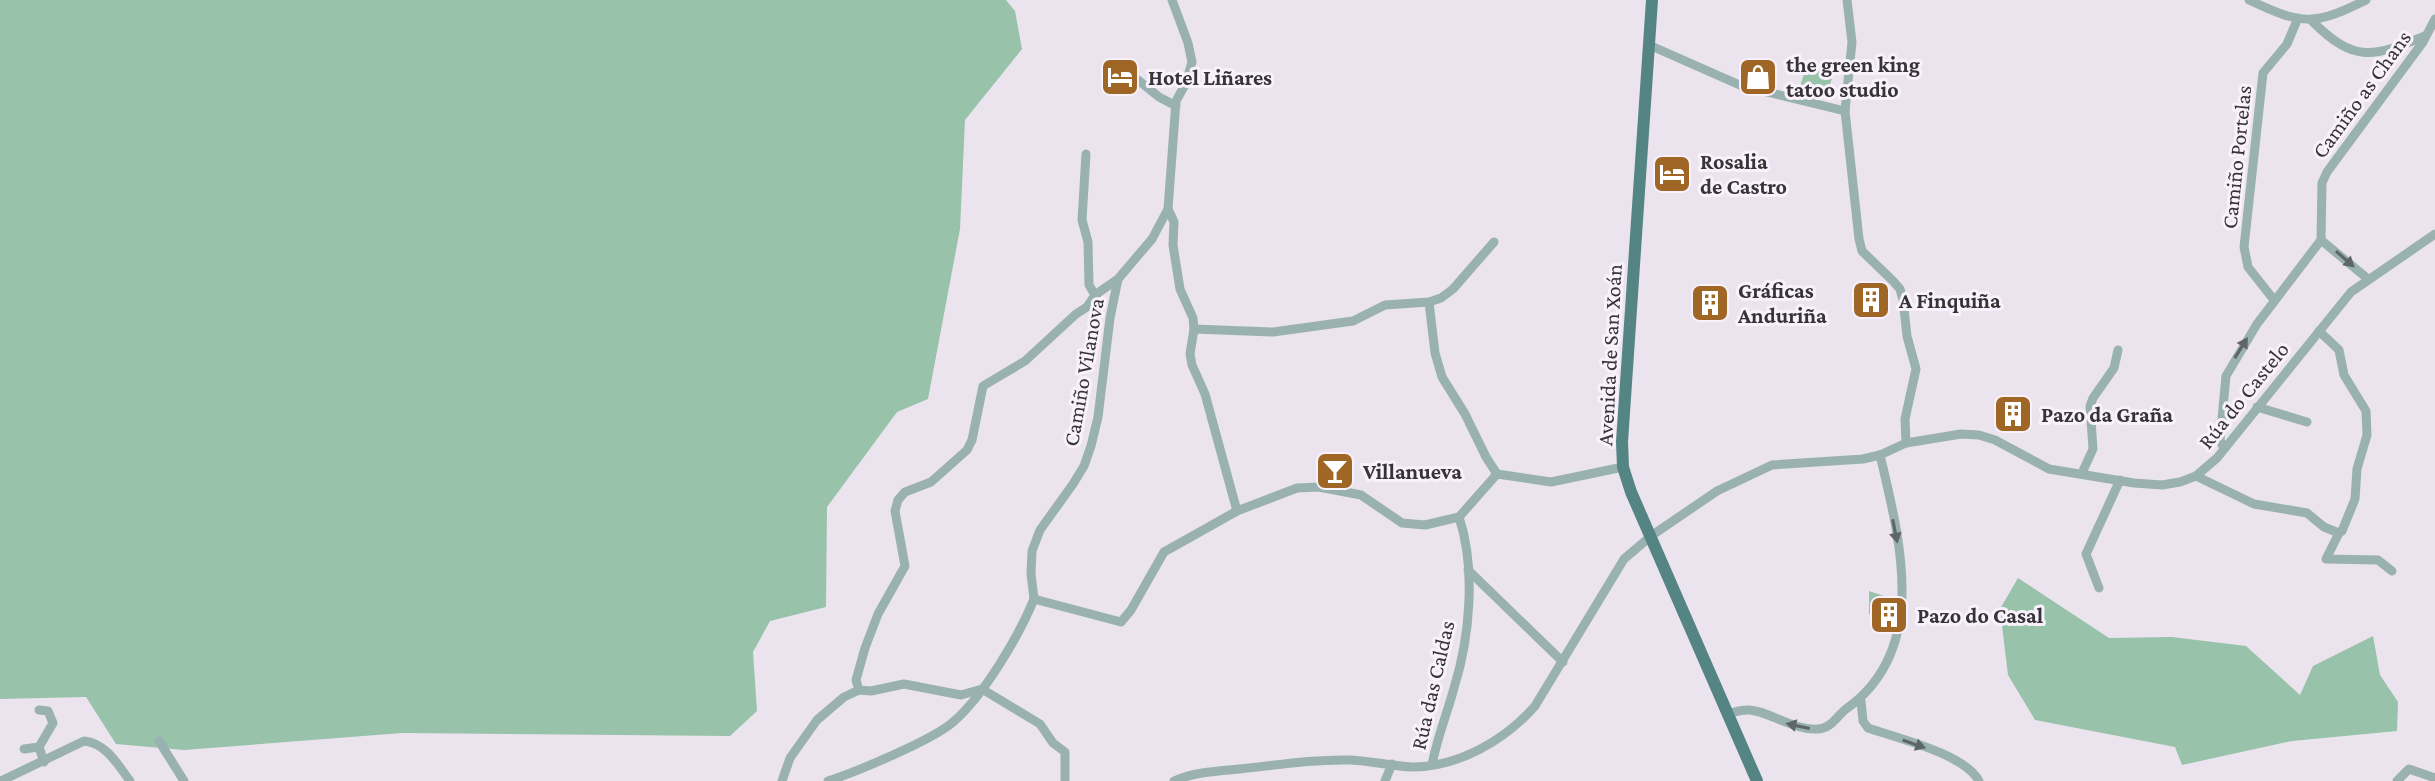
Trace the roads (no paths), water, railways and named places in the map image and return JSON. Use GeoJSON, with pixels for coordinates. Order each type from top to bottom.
{"type":"FeatureCollection","features":[{"type":"Feature","properties":{"kind":"main road","name":"Avenida de San Xoán"},"geometry":{"type":"LineString","coordinates":[[1652,0],[1622,442],[1623,467],[1757,781]]}},
{"type":"Feature","properties":{"kind":"street","name":"Camiño Vilanova"},"geometry":{"type":"LineString","coordinates":[[1034,599],[1032,551],[1040,530],[1073,484],[1091,446],[1118,279],[1152,239],[1168,209],[1176,106],[1192,62],[1172,0]]}},
{"type":"Feature","properties":{"kind":"street"},"geometry":{"type":"LineString","coordinates":[[1847,0],[1852,42],[1845,111],[1862,251],[1900,289],[1916,369],[1905,419],[1906,443]]}},
{"type":"Feature","properties":{"kind":"street"},"geometry":{"type":"LineString","coordinates":[[2249,0],[2312,21],[2327,36],[2359,53],[2377,53],[2425,36]]}},
{"type":"Feature","properties":{"kind":"street"},"geometry":{"type":"LineString","coordinates":[[2312,21],[2360,1]]}},
{"type":"Feature","properties":{"kind":"street","name":"Camiño Portelas"},"geometry":{"type":"LineString","coordinates":[[2274,300],[2248,267],[2245,231],[2263,73],[2287,44],[2298,18]]}},
{"type":"Feature","properties":{"kind":"street","name":"Camiño as Chans"},"geometry":{"type":"LineString","coordinates":[[2321,240],[2322,183],[2327,172],[2435,19]]}},
{"type":"Feature","properties":{"kind":"street"},"geometry":{"type":"LineString","coordinates":[[1649,45],[1742,86],[1845,111]]}},
{"type":"Feature","properties":{"kind":"street"},"geometry":{"type":"LineString","coordinates":[[1138,80],[1176,106]]}},
{"type":"Feature","properties":{"kind":"street"},"geometry":{"type":"LineString","coordinates":[[1086,154],[1082,220],[1088,242],[1089,285],[1095,295]]}},
{"type":"Feature","properties":{"kind":"street"},"geometry":{"type":"LineString","coordinates":[[1168,209],[1174,222],[1173,245],[1180,289],[1189,307],[1194,329],[1190,354],[1192,365],[1205,394],[1237,511]]}},
{"type":"Feature","properties":{"kind":"street","name":"Rúa do Castelo"},"geometry":{"type":"LineString","coordinates":[[1880,455],[1906,443],[1961,434],[1979,435],[1995,440],[2049,469],[2162,485],[2196,476],[2224,449],[2351,292],[2435,234]]}},
{"type":"Feature","properties":{"kind":"street"},"geometry":{"type":"LineString","coordinates":[[2224,449],[2220,440],[2226,376],[2274,300],[2321,240],[2368,279]]}},
{"type":"Feature","properties":{"kind":"street"},"geometry":{"type":"LineString","coordinates":[[1194,329],[1273,332],[1353,321],[1385,305],[1429,302],[1453,289],[1494,242]]}},
{"type":"Feature","properties":{"kind":"street"},"geometry":{"type":"LineString","coordinates":[[859,690],[856,680],[874,625],[905,566],[895,511],[898,500],[905,492],[931,482],[967,450],[972,440],[983,386],[1025,361],[1087,307],[1095,295],[1118,279]]}},
{"type":"Feature","properties":{"kind":"street"},"geometry":{"type":"LineString","coordinates":[[1429,302],[1435,353],[1442,377],[1497,474],[1551,482],[1623,467]]}},
{"type":"Feature","properties":{"kind":"street"},"geometry":{"type":"LineString","coordinates":[[2319,331],[2339,350],[2344,375],[2366,411],[2367,435],[2357,469],[2351,512],[2326,559],[2378,560],[2392,571]]}},
{"type":"Feature","properties":{"kind":"street"},"geometry":{"type":"LineString","coordinates":[[2082,473],[2093,449],[2090,406],[2114,368],[2118,350]]}},
{"type":"Feature","properties":{"kind":"street"},"geometry":{"type":"LineString","coordinates":[[2257,407],[2307,422]]}},
{"type":"Feature","properties":{"kind":"street"},"geometry":{"type":"LineString","coordinates":[[1174,781],[1196,774],[1321,760],[1410,767],[1432,765],[1475,752],[1518,726],[1535,706],[1624,559],[1651,536],[1717,491],[1772,465],[1863,459],[1880,455],[1901,562],[1902,605],[1898,637],[1887,664],[1861,701],[1845,710],[1828,727],[1816,730],[1781,722],[1750,709],[1729,713]]}},
{"type":"Feature","properties":{"kind":"street"},"geometry":{"type":"LineString","coordinates":[[828,781],[951,724],[982,689],[1024,622],[1034,599],[1121,622],[1164,552],[1237,511],[1297,488],[1319,487],[1361,495],[1402,523],[1425,525],[1459,517],[1497,474]]}},
{"type":"Feature","properties":{"kind":"street"},"geometry":{"type":"LineString","coordinates":[[2196,476],[2254,504],[2307,513],[2324,527],[2339,533]]}},
{"type":"Feature","properties":{"kind":"street"},"geometry":{"type":"LineString","coordinates":[[2099,588],[2086,554],[2120,480]]}},
{"type":"Feature","properties":{"kind":"street","name":"Rúa das Caldas"},"geometry":{"type":"LineString","coordinates":[[1432,765],[1466,635],[1467,542],[1459,517]]}},
{"type":"Feature","properties":{"kind":"street"},"geometry":{"type":"LineString","coordinates":[[1468,570],[1563,662]]}},
{"type":"Feature","properties":{"kind":"street"},"geometry":{"type":"LineString","coordinates":[[782,781],[790,758],[817,720],[844,697],[859,690],[880,690],[904,684],[961,695],[982,689],[1040,724],[1053,743],[1065,752],[1065,781]]}},
{"type":"Feature","properties":{"kind":"street"},"geometry":{"type":"LineString","coordinates":[[1861,701],[1863,721],[1868,728],[1958,762],[1975,773],[1979,781]]}},
{"type":"Feature","properties":{"kind":"street"},"geometry":{"type":"LineString","coordinates":[[39,710],[48,711],[53,723],[39,747],[44,762]]}},
{"type":"Feature","properties":{"kind":"street"},"geometry":{"type":"LineString","coordinates":[[1,781],[84,741],[94,742],[105,750],[130,781]]}},
{"type":"Feature","properties":{"kind":"street"},"geometry":{"type":"LineString","coordinates":[[159,741],[184,781]]}},
{"type":"Feature","properties":{"kind":"street"},"geometry":{"type":"LineString","coordinates":[[24,749],[39,747]]}},
{"type":"Feature","properties":{"kind":"street"},"geometry":{"type":"LineString","coordinates":[[1385,781],[1392,764]]}},
{"type":"Feature","properties":{"kind":"street"},"geometry":{"type":"LineString","coordinates":[[2397,781],[2409,769],[2435,778]]}},
{"type":"Feature","properties":{"kind":"place","name":"Hotel Liñares"},"geometry":{"type":"Point","coordinates":[1120,77]}},
{"type":"Feature","properties":{"kind":"place","name":"the green king tatoo studio"},"geometry":{"type":"Point","coordinates":[1758,77]}},
{"type":"Feature","properties":{"kind":"place","name":"Rosalia de Castro"},"geometry":{"type":"Point","coordinates":[1672,174]}},
{"type":"Feature","properties":{"kind":"place","name":"A Finquiña"},"geometry":{"type":"Point","coordinates":[1871,300]}},
{"type":"Feature","properties":{"kind":"place","name":"Gráficas Anduriña"},"geometry":{"type":"Point","coordinates":[1710,303]}},
{"type":"Feature","properties":{"kind":"place","name":"Pazo da Graña"},"geometry":{"type":"Point","coordinates":[2013,414]}},
{"type":"Feature","properties":{"kind":"place","name":"Villanueva"},"geometry":{"type":"Point","coordinates":[1335,471]}},
{"type":"Feature","properties":{"kind":"place","name":"Pazo do Casal"},"geometry":{"type":"Point","coordinates":[1889,615]}}]}
